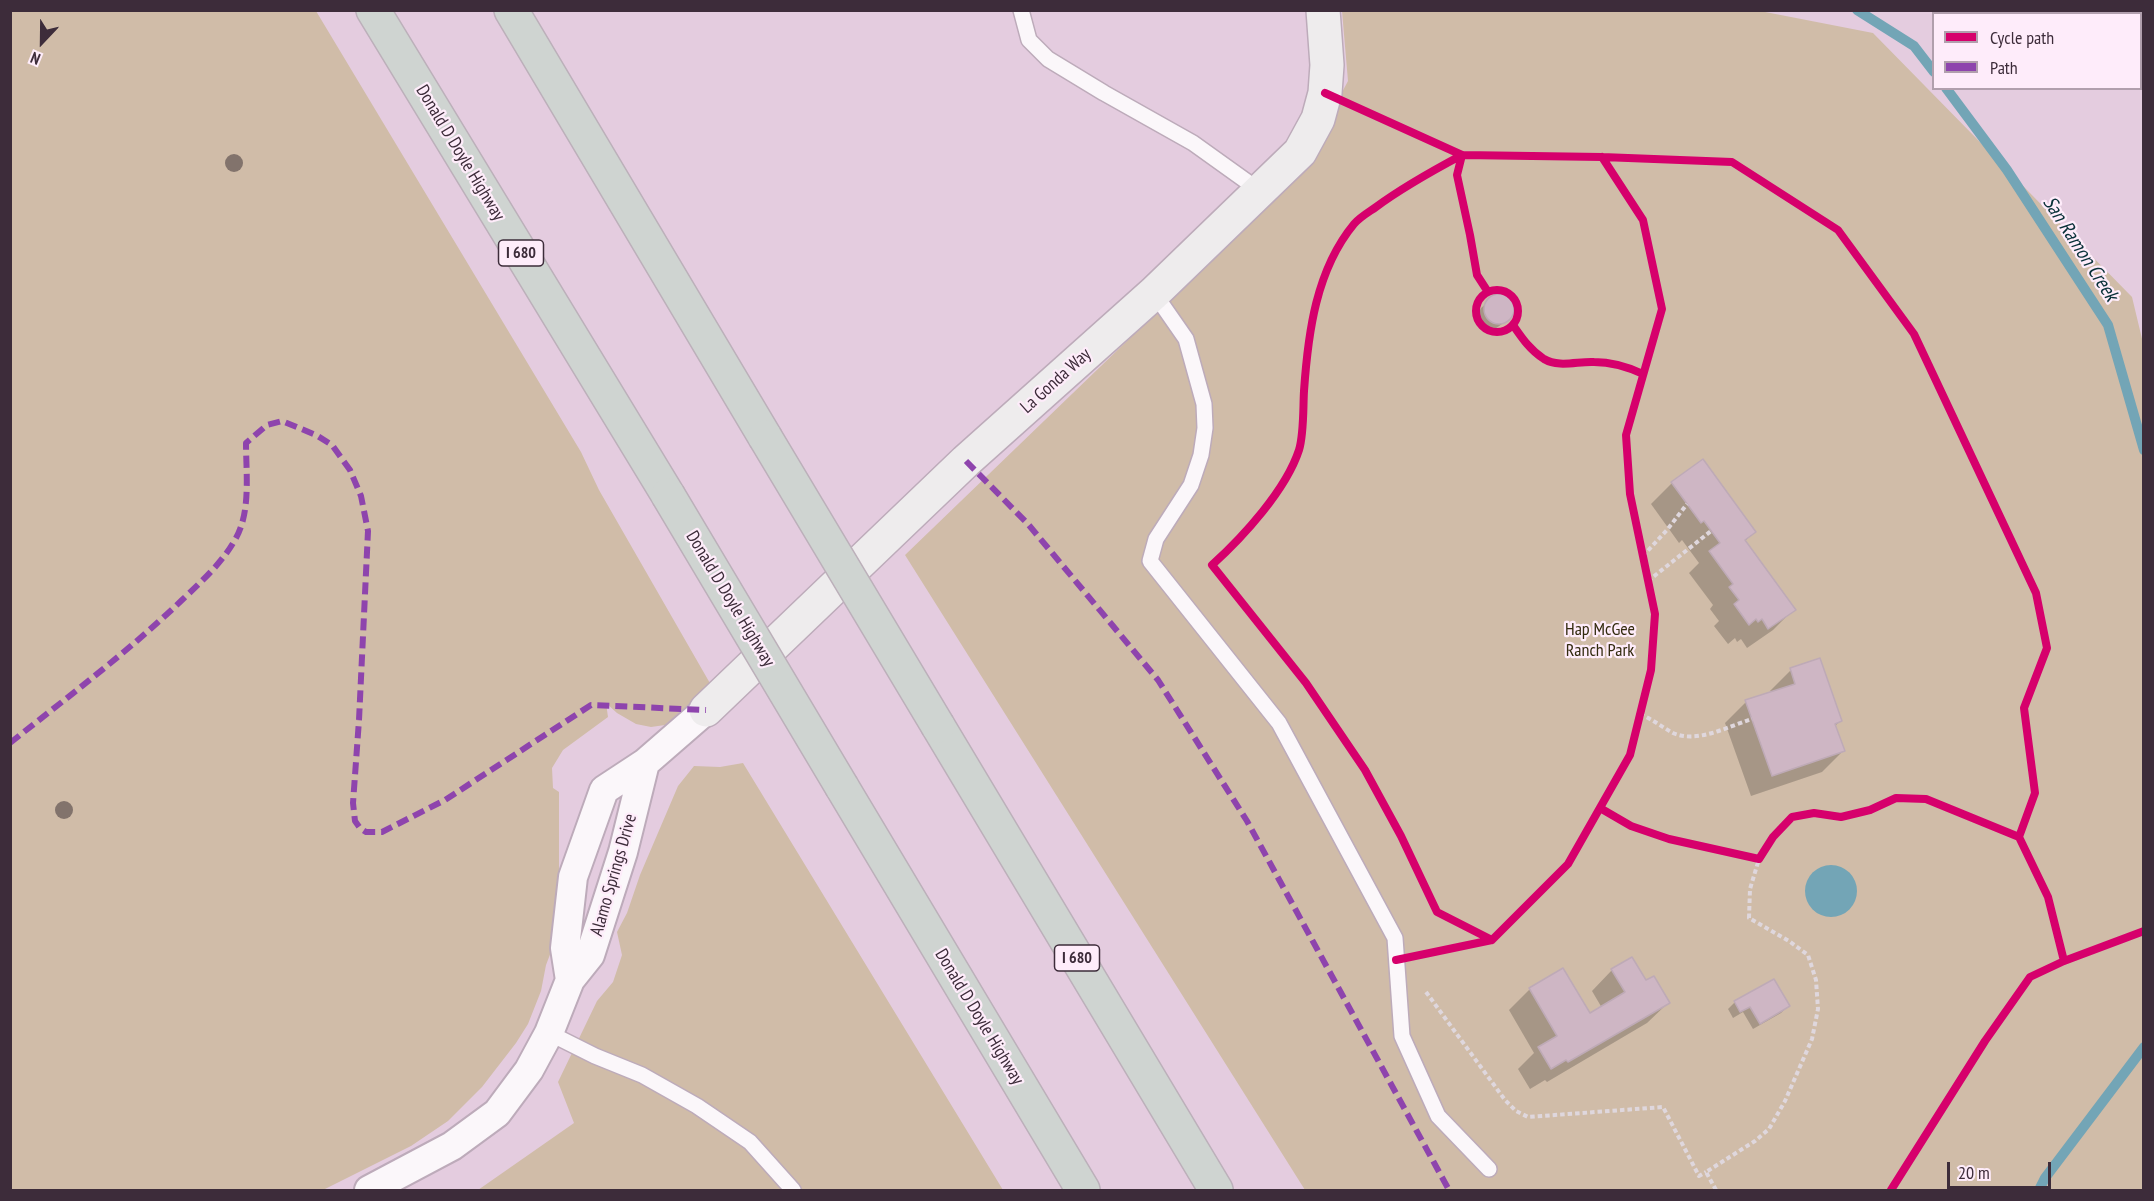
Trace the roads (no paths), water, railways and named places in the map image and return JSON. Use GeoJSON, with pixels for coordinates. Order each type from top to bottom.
{"type":"FeatureCollection","features":[{"type":"Feature","properties":{"kind":"highway","name":"Donald D Doyle Highway"},"geometry":{"type":"LineString","coordinates":[[374,10],[668,495],[1083,1191]]}},
{"type":"Feature","properties":{"kind":"highway","name":"I 680"},"geometry":{"type":"LineString","coordinates":[[512,10],[1216,1191]]}},
{"type":"Feature","properties":{"kind":"street","name":"La Gonda Way"},"geometry":{"type":"LineString","coordinates":[[706,710],[966,461],[1154,294],[1300,152],[1318,119],[1325,93],[1327,65],[1323,10]]}},
{"type":"Feature","properties":{"kind":"street","name":"Alamo Springs Drive"},"geometry":{"type":"LineString","coordinates":[[570,980],[565,948],[573,877],[604,790],[645,763],[706,710]]}},
{"type":"Feature","properties":{"kind":"street","name":"Alamo Springs Drive"},"geometry":{"type":"LineString","coordinates":[[369,1191],[452,1146],[497,1113],[529,1070],[549,1033],[570,980],[590,955],[623,852],[645,763]]}},
{"type":"Feature","properties":{"kind":"lane"},"geometry":{"type":"LineString","coordinates":[[1021,10],[1029,40],[1048,59],[1192,143],[1260,192]]}},
{"type":"Feature","properties":{"kind":"lane"},"geometry":{"type":"LineString","coordinates":[[1154,294],[1186,339],[1204,404],[1205,428],[1201,455],[1191,484],[1156,539],[1150,561],[1279,723],[1395,938],[1402,1036],[1438,1116],[1489,1169]]}},
{"type":"Feature","properties":{"kind":"lane"},"geometry":{"type":"LineString","coordinates":[[549,1033],[595,1056],[642,1075],[697,1106],[750,1142],[793,1191]]}},
{"type":"Feature","properties":{"kind":"water"},"geometry":{"type":"Polygon","coordinates":[[[1831,865],[1841,867],[1849,873],[1855,881],[1857,891],[1855,901],[1849,909],[1841,915],[1831,917],[1821,915],[1813,909],[1807,901],[1805,891],[1807,881],[1813,873],[1821,867],[1831,865]]]}},
{"type":"Feature","properties":{"kind":"waterway","name":"San Ramon Creek"},"geometry":{"type":"LineString","coordinates":[[1857,10],[1914,46],[1932,69]]}},
{"type":"Feature","properties":{"kind":"waterway","name":"San Ramon Creek"},"geometry":{"type":"LineString","coordinates":[[1947,90],[2007,170],[2108,325],[2144,450]]}},
{"type":"Feature","properties":{"kind":"waterway","name":"San Ramon Creek"},"geometry":{"type":"LineString","coordinates":[[2039,1190],[2045,1178],[2144,1047]]}},
{"type":"Feature","properties":{"kind":"park label","name":"Hap McGee Ranch Park"},"geometry":{"type":"Point","coordinates":[1600,640]}}]}
